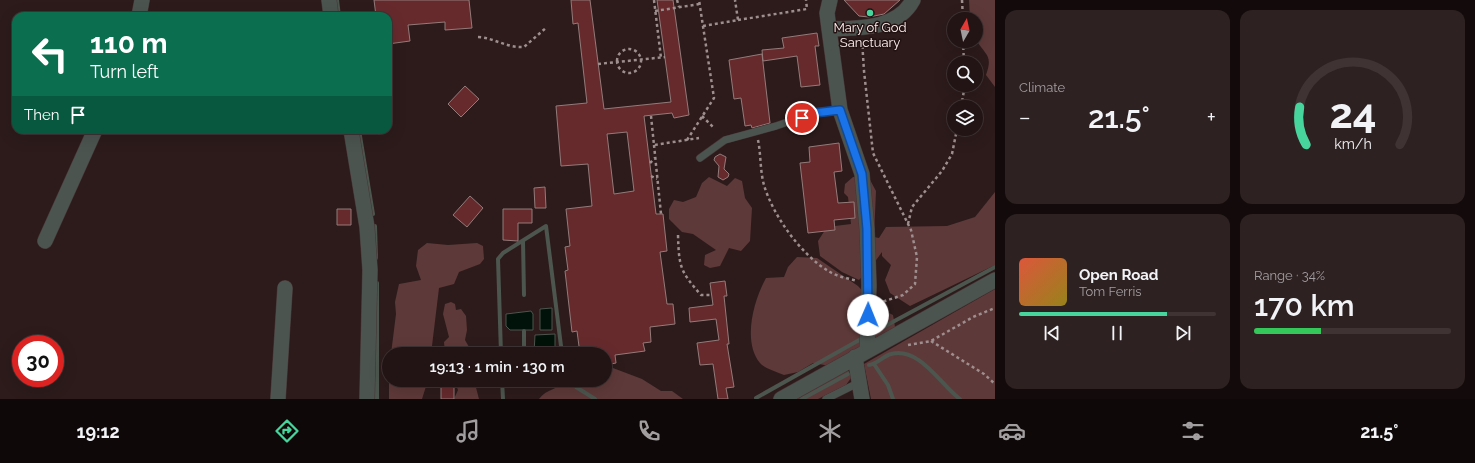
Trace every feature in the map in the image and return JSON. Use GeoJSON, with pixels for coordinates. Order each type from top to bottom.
{"type":"FeatureCollection","features":[{"type":"Feature","properties":{"kind":"street"},"geometry":{"type":"LineString","coordinates":[[140,12],[142,0]]}},
{"type":"Feature","properties":{"kind":"street"},"geometry":{"type":"LineString","coordinates":[[329,0],[330,12]]}},
{"type":"Feature","properties":{"kind":"street"},"geometry":{"type":"LineString","coordinates":[[830,0],[827,13],[840,110],[862,174],[867,229],[869,285],[868,307],[858,383],[862,399]]}},
{"type":"Feature","properties":{"kind":"street"},"geometry":{"type":"LineString","coordinates":[[829,29],[876,26],[895,19],[913,0]]}},
{"type":"Feature","properties":{"kind":"street"},"geometry":{"type":"LineString","coordinates":[[45,241],[94,134]]}},
{"type":"Feature","properties":{"kind":"street"},"geometry":{"type":"LineString","coordinates":[[352,134],[367,227],[370,270],[367,399]]}},
{"type":"Feature","properties":{"kind":"street"},"geometry":{"type":"LineString","coordinates":[[781,399],[995,280]]}},
{"type":"Feature","properties":{"kind":"street"},"geometry":{"type":"LineString","coordinates":[[278,399],[285,288]]}},
{"type":"Feature","properties":{"kind":"lane"},"geometry":{"type":"LineString","coordinates":[[700,158],[725,140],[814,113],[840,110]]}},
{"type":"Feature","properties":{"kind":"lane"},"geometry":{"type":"LineString","coordinates":[[826,399],[858,383]]}},
{"type":"Feature","properties":{"kind":"path"},"geometry":{"type":"LineString","coordinates":[[654,0],[661,58]]}},
{"type":"Feature","properties":{"kind":"path"},"geometry":{"type":"LineString","coordinates":[[677,0],[679,7]]}},
{"type":"Feature","properties":{"kind":"path"},"geometry":{"type":"LineString","coordinates":[[734,0],[738,20]]}},
{"type":"Feature","properties":{"kind":"path"},"geometry":{"type":"LineString","coordinates":[[704,26],[807,9],[806,0]]}},
{"type":"Feature","properties":{"kind":"path"},"geometry":{"type":"LineString","coordinates":[[962,0],[962,12]]}},
{"type":"Feature","properties":{"kind":"path"},"geometry":{"type":"LineString","coordinates":[[655,10],[679,7],[699,2],[704,26],[714,98],[687,140]]}},
{"type":"Feature","properties":{"kind":"path"},"geometry":{"type":"LineString","coordinates":[[478,37],[487,38],[512,47],[524,47],[547,27]]}},
{"type":"Feature","properties":{"kind":"path"},"geometry":{"type":"LineString","coordinates":[[862,28],[864,70],[873,153],[908,224],[917,257],[915,284],[903,295],[868,307]]}},
{"type":"Feature","properties":{"kind":"path"},"geometry":{"type":"LineString","coordinates":[[627,49],[635,51],[640,60],[638,68],[630,73],[621,70],[617,62],[620,53],[627,49]]}},
{"type":"Feature","properties":{"kind":"path"},"geometry":{"type":"LineString","coordinates":[[598,64],[665,57]]}},
{"type":"Feature","properties":{"kind":"path"},"geometry":{"type":"LineString","coordinates":[[651,116],[661,214]]}},
{"type":"Feature","properties":{"kind":"path"},"geometry":{"type":"LineString","coordinates":[[702,116],[714,128]]}},
{"type":"Feature","properties":{"kind":"path"},"geometry":{"type":"LineString","coordinates":[[756,131],[764,185],[779,218],[802,248],[831,273],[869,285]]}},
{"type":"Feature","properties":{"kind":"path"},"geometry":{"type":"LineString","coordinates":[[908,224],[912,207],[942,171],[952,154],[956,136]]}},
{"type":"Feature","properties":{"kind":"path"},"geometry":{"type":"LineString","coordinates":[[654,145],[699,138]]}},
{"type":"Feature","properties":{"kind":"path"},"geometry":{"type":"LineString","coordinates":[[650,163],[656,157]]}},
{"type":"Feature","properties":{"kind":"path"},"geometry":{"type":"LineString","coordinates":[[651,176],[658,179]]}},
{"type":"Feature","properties":{"kind":"path"},"geometry":{"type":"LineString","coordinates":[[678,235],[678,262],[684,274],[701,296],[712,295]]}},
{"type":"Feature","properties":{"kind":"path"},"geometry":{"type":"LineString","coordinates":[[884,341],[900,346],[931,341],[973,317],[995,308]]}},
{"type":"Feature","properties":{"kind":"path"},"geometry":{"type":"LineString","coordinates":[[931,341],[984,374],[995,384]]}},
{"type":"Feature","properties":{"kind":"shaded area"},"geometry":{"type":"Polygon","coordinates":[[[969,0],[995,0],[995,87],[986,75],[989,59],[982,48],[983,48],[983,12],[970,12],[969,0]]]}},
{"type":"Feature","properties":{"kind":"shaded area"},"geometry":{"type":"Polygon","coordinates":[[[709,177],[727,186],[735,178],[742,181],[745,198],[752,208],[750,241],[741,251],[729,248],[720,266],[710,268],[704,265],[705,255],[716,250],[693,234],[682,232],[669,219],[669,209],[674,200],[683,202],[696,197],[702,183],[709,177]]]}},
{"type":"Feature","properties":{"kind":"shaded area"},"geometry":{"type":"Polygon","coordinates":[[[853,177],[869,178],[876,191],[874,237],[879,238],[886,227],[947,226],[975,217],[995,192],[995,265],[910,306],[890,293],[885,280],[891,265],[882,256],[882,252],[859,280],[842,272],[820,256],[818,241],[827,227],[851,224],[848,197],[844,193],[845,184],[853,177]]]}},
{"type":"Feature","properties":{"kind":"shaded area"},"geometry":{"type":"Polygon","coordinates":[[[427,243],[448,245],[477,243],[483,246],[484,259],[480,264],[459,272],[454,284],[439,288],[432,347],[392,347],[396,314],[395,302],[399,284],[421,280],[416,266],[418,250],[427,243]]]}},
{"type":"Feature","properties":{"kind":"shaded area"},"geometry":{"type":"Polygon","coordinates":[[[797,257],[817,258],[858,286],[877,307],[893,315],[895,327],[891,332],[830,366],[813,363],[798,372],[784,375],[762,365],[755,354],[751,332],[757,297],[766,278],[784,277],[788,267],[797,257]]]}},
{"type":"Feature","properties":{"kind":"shaded area"},"geometry":{"type":"Polygon","coordinates":[[[995,289],[995,399],[871,399],[864,364],[995,289]]]}},
{"type":"Feature","properties":{"kind":"shaded area"},"geometry":{"type":"Polygon","coordinates":[[[451,302],[455,304],[456,310],[461,309],[466,316],[467,330],[465,340],[469,347],[444,347],[444,342],[449,337],[443,314],[445,304],[451,302]]]}},
{"type":"Feature","properties":{"kind":"shaded area"},"geometry":{"type":"Polygon","coordinates":[[[552,308],[552,330],[540,330],[540,309],[552,308]]]}},
{"type":"Feature","properties":{"kind":"shaded area"},"geometry":{"type":"Polygon","coordinates":[[[531,311],[533,314],[533,330],[510,330],[506,326],[506,314],[531,311]]]}},
{"type":"Feature","properties":{"kind":"shaded area"},"geometry":{"type":"Polygon","coordinates":[[[555,334],[555,347],[534,347],[535,335],[555,334]]]}},
{"type":"Feature","properties":{"kind":"shaded area"},"geometry":{"type":"Polygon","coordinates":[[[612,368],[642,379],[661,391],[672,391],[683,399],[539,399],[545,393],[557,387],[612,387],[612,368]]]}},
{"type":"Feature","properties":{"kind":"shaded area"},"geometry":{"type":"Polygon","coordinates":[[[845,371],[849,371],[851,378],[846,385],[818,399],[795,399],[845,371]]]}},
{"type":"Feature","properties":{"kind":"shaded area"},"geometry":{"type":"Polygon","coordinates":[[[389,387],[426,387],[422,399],[389,399],[389,387]]]}},
{"type":"Feature","properties":{"kind":"shaded area"},"geometry":{"type":"Polygon","coordinates":[[[457,387],[476,387],[479,399],[454,399],[458,390],[457,387]]]}},
{"type":"Feature","properties":{"kind":"building"},"geometry":{"type":"Polygon","coordinates":[[[374,0],[469,0],[472,28],[445,30],[445,22],[408,25],[410,41],[392,43],[392,12],[376,12],[374,0]]]}},
{"type":"Feature","properties":{"kind":"building"},"geometry":{"type":"Polygon","coordinates":[[[571,0],[590,0],[604,109],[671,102],[657,0],[673,0],[689,115],[674,118],[672,113],[644,116],[656,214],[663,214],[667,251],[660,252],[667,304],[673,304],[675,324],[650,327],[651,342],[643,343],[645,351],[615,355],[616,363],[612,364],[612,347],[579,347],[577,331],[572,332],[565,271],[568,270],[565,247],[570,246],[566,209],[592,206],[588,164],[561,166],[556,106],[587,103],[578,23],[573,24],[571,0]],[[627,132],[607,134],[614,194],[634,191],[627,132]]]}},
{"type":"Feature","properties":{"kind":"building","name":"Mary of God Sanctuary"},"geometry":{"type":"Polygon","coordinates":[[[844,0],[900,0],[884,14],[869,17],[859,16],[844,0]]]}},
{"type":"Feature","properties":{"kind":"building"},"geometry":{"type":"Polygon","coordinates":[[[817,33],[819,46],[815,46],[820,85],[801,87],[797,56],[763,61],[762,50],[784,48],[782,38],[817,33]]]}},
{"type":"Feature","properties":{"kind":"building"},"geometry":{"type":"Polygon","coordinates":[[[762,54],[770,123],[752,128],[751,125],[745,126],[741,98],[734,99],[729,60],[762,54]]]}},
{"type":"Feature","properties":{"kind":"building"},"geometry":{"type":"Polygon","coordinates":[[[465,86],[479,99],[461,117],[448,104],[465,86]]]}},
{"type":"Feature","properties":{"kind":"building"},"geometry":{"type":"Polygon","coordinates":[[[839,143],[842,171],[834,172],[838,203],[854,202],[855,218],[834,220],[835,230],[808,233],[800,163],[810,162],[809,147],[839,143]]]}},
{"type":"Feature","properties":{"kind":"building"},"geometry":{"type":"Polygon","coordinates":[[[720,154],[726,157],[724,169],[729,174],[728,177],[723,180],[718,177],[719,166],[714,160],[715,157],[720,154]]]}},
{"type":"Feature","properties":{"kind":"building"},"geometry":{"type":"Polygon","coordinates":[[[545,187],[546,208],[535,208],[534,188],[545,187]]]}},
{"type":"Feature","properties":{"kind":"building"},"geometry":{"type":"Polygon","coordinates":[[[470,196],[483,208],[467,227],[453,215],[470,196]]]}},
{"type":"Feature","properties":{"kind":"building"},"geometry":{"type":"Polygon","coordinates":[[[337,209],[351,209],[351,225],[337,225],[337,209]]]}},
{"type":"Feature","properties":{"kind":"building"},"geometry":{"type":"Polygon","coordinates":[[[503,209],[532,209],[532,223],[518,223],[518,241],[503,240],[503,209]]]}},
{"type":"Feature","properties":{"kind":"building"},"geometry":{"type":"Polygon","coordinates":[[[725,281],[727,296],[724,296],[729,344],[727,344],[734,387],[726,388],[728,399],[718,399],[713,364],[700,365],[697,343],[719,340],[716,319],[690,322],[689,308],[713,305],[710,283],[725,281]]]}},
{"type":"Feature","properties":{"kind":"building"},"geometry":{"type":"Polygon","coordinates":[[[441,387],[454,387],[454,399],[441,399],[441,387]]]}},
{"type":"Feature","properties":{"kind":"waterway"},"geometry":{"type":"LineString","coordinates":[[337,0],[338,12]]}},
{"type":"Feature","properties":{"kind":"waterway"},"geometry":{"type":"LineString","coordinates":[[360,134],[373,214]]}},
{"type":"Feature","properties":{"kind":"waterway"},"geometry":{"type":"LineString","coordinates":[[375,226],[376,258]]}},
{"type":"Feature","properties":{"kind":"waterway"},"geometry":{"type":"LineString","coordinates":[[501,347],[498,259],[503,253],[546,226],[561,347]]}},
{"type":"Feature","properties":{"kind":"waterway"},"geometry":{"type":"LineString","coordinates":[[523,241],[524,295]]}},
{"type":"Feature","properties":{"kind":"waterway"},"geometry":{"type":"LineString","coordinates":[[874,332],[995,267]]}},
{"type":"Feature","properties":{"kind":"waterway"},"geometry":{"type":"LineString","coordinates":[[377,283],[377,399]]}},
{"type":"Feature","properties":{"kind":"waterway"},"geometry":{"type":"LineString","coordinates":[[524,331],[524,347]]}},
{"type":"Feature","properties":{"kind":"waterway"},"geometry":{"type":"LineString","coordinates":[[756,398],[861,339]]}},
{"type":"Feature","properties":{"kind":"waterway"},"geometry":{"type":"LineString","coordinates":[[869,365],[891,354],[901,353],[911,356],[929,368],[960,399]]}},
{"type":"Feature","properties":{"kind":"waterway"},"geometry":{"type":"LineString","coordinates":[[874,364],[888,385],[893,399]]}},
{"type":"Feature","properties":{"kind":"waterway"},"geometry":{"type":"LineString","coordinates":[[802,399],[848,374]]}},
{"type":"Feature","properties":{"kind":"waterway"},"geometry":{"type":"LineString","coordinates":[[502,387],[503,399]]}},
{"type":"Feature","properties":{"kind":"waterway"},"geometry":{"type":"LineString","coordinates":[[576,387],[595,399]]}},
{"type":"Feature","properties":{"kind":"place","name":"Mary of God Sanctuary"},"geometry":{"type":"Point","coordinates":[870,13]}},
{"type":"Feature","properties":{"kind":"route"},"geometry":{"type":"LineString","coordinates":[[802,118],[814,113],[840,110],[862,174],[867,229],[869,285],[868,315]]}}]}
